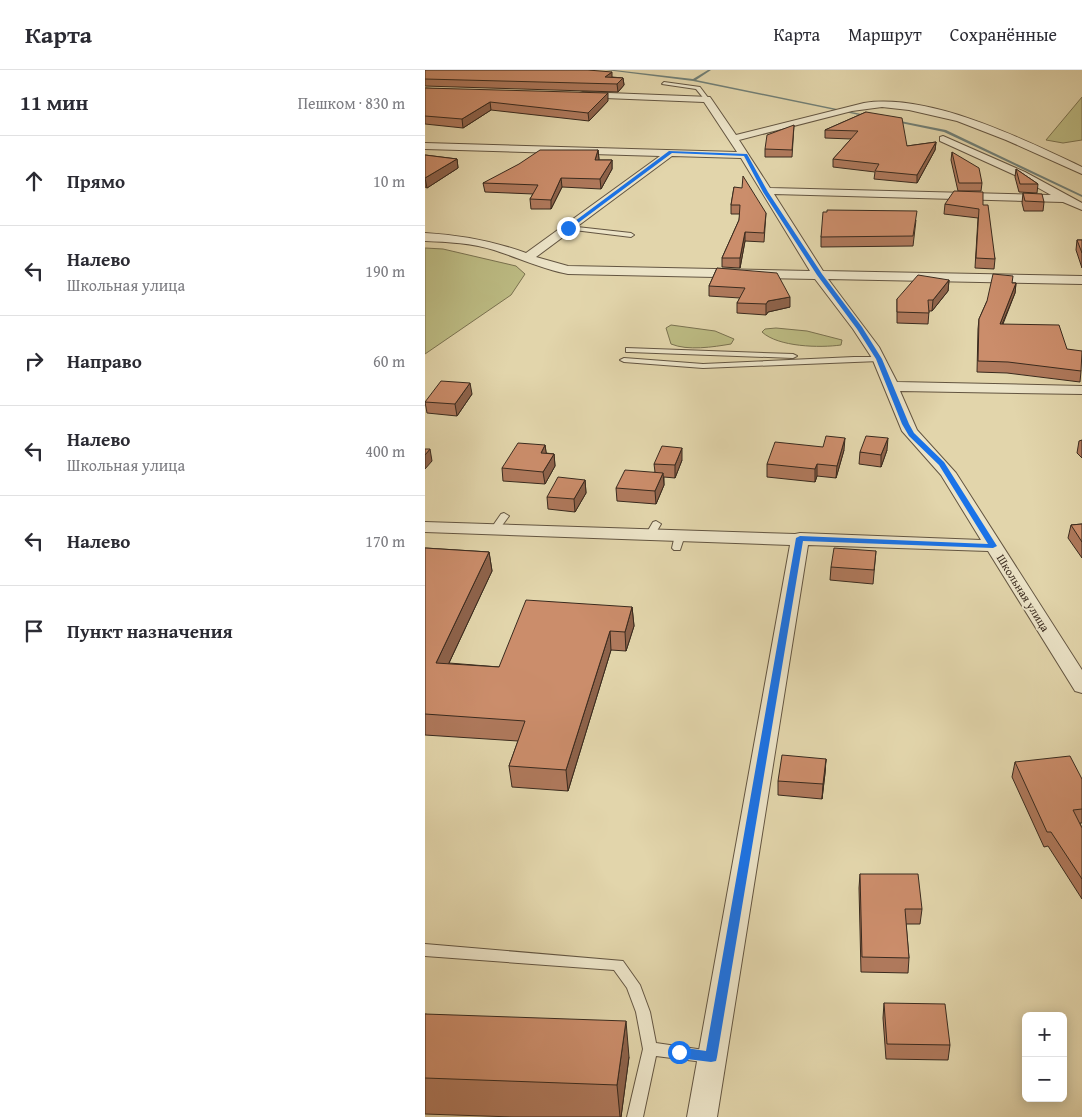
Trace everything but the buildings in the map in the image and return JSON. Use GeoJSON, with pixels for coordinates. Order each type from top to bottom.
{"type":"FeatureCollection","features":[{"type":"Feature","properties":{"kind":"street"},"geometry":{"type":"LineString","coordinates":[[577,95],[707,99]]}},
{"type":"Feature","properties":{"kind":"street","name":"Школьная улица"},"geometry":{"type":"LineString","coordinates":[[707,99],[735,138],[766,192],[820,275],[860,328],[879,359],[892,386],[905,424],[912,434],[942,464],[1082,686]]}},
{"type":"Feature","properties":{"kind":"street"},"geometry":{"type":"LineString","coordinates":[[735,138],[859,106],[882,104],[957,117],[1016,140],[1082,171]]}},
{"type":"Feature","properties":{"kind":"street"},"geometry":{"type":"LineString","coordinates":[[943,139],[1021,174],[1065,200],[1082,207]]}},
{"type":"Feature","properties":{"kind":"street"},"geometry":{"type":"LineString","coordinates":[[425,146],[745,155]]}},
{"type":"Feature","properties":{"kind":"street"},"geometry":{"type":"LineString","coordinates":[[527,258],[671,152]]}},
{"type":"Feature","properties":{"kind":"street"},"geometry":{"type":"LineString","coordinates":[[766,192],[1065,200]]}},
{"type":"Feature","properties":{"kind":"street"},"geometry":{"type":"LineString","coordinates":[[425,237],[480,242],[540,264],[569,270],[1082,280]]}},
{"type":"Feature","properties":{"kind":"street"},"geometry":{"type":"LineString","coordinates":[[892,386],[1082,390]]}},
{"type":"Feature","properties":{"kind":"street"},"geometry":{"type":"LineString","coordinates":[[425,527],[500,523],[653,529],[679,541],[800,538],[993,546]]}},
{"type":"Feature","properties":{"kind":"street"},"geometry":{"type":"LineString","coordinates":[[702,1117],[800,538]]}},
{"type":"Feature","properties":{"kind":"lane"},"geometry":{"type":"LineString","coordinates":[[664,83],[698,88],[707,99]]}},
{"type":"Feature","properties":{"kind":"lane"},"geometry":{"type":"LineString","coordinates":[[568,228],[631,235]]}},
{"type":"Feature","properties":{"kind":"lane"},"geometry":{"type":"LineString","coordinates":[[629,350],[761,354],[831,359],[879,359]]}},
{"type":"Feature","properties":{"kind":"lane"},"geometry":{"type":"LineString","coordinates":[[625,360],[688,365],[750,365],[831,359]]}},
{"type":"Feature","properties":{"kind":"lane"},"geometry":{"type":"LineString","coordinates":[[425,950],[618,965],[633,985],[643,1012],[650,1049],[635,1117]]}},
{"type":"Feature","properties":{"kind":"lane"},"geometry":{"type":"LineString","coordinates":[[650,1049],[711,1057]]}},
{"type":"Feature","properties":{"kind":"shaded area"},"geometry":{"type":"Polygon","coordinates":[[[1082,97],[1082,140],[1063,143],[1046,140],[1082,97]]]}},
{"type":"Feature","properties":{"kind":"shaded area"},"geometry":{"type":"Polygon","coordinates":[[[425,248],[443,249],[516,266],[525,274],[511,295],[425,354],[425,248]]]}},
{"type":"Feature","properties":{"kind":"shaded area"},"geometry":{"type":"Polygon","coordinates":[[[671,325],[715,331],[734,339],[731,344],[701,348],[678,346],[671,344],[666,328],[671,325]]]}},
{"type":"Feature","properties":{"kind":"shaded area"},"geometry":{"type":"Polygon","coordinates":[[[776,328],[807,331],[842,340],[841,345],[800,345],[778,341],[762,332],[765,329],[776,328]]]}},
{"type":"Feature","properties":{"kind":"waterway"},"geometry":{"type":"LineString","coordinates":[[607,70],[693,80]]}},
{"type":"Feature","properties":{"kind":"waterway"},"geometry":{"type":"LineString","coordinates":[[693,80],[710,70]]}},
{"type":"Feature","properties":{"kind":"waterway"},"geometry":{"type":"LineString","coordinates":[[693,80],[869,116]]}},
{"type":"Feature","properties":{"kind":"waterway"},"geometry":{"type":"LineString","coordinates":[[896,121],[945,131],[1082,196]]}},
{"type":"Feature","properties":{"kind":"route"},"geometry":{"type":"LineString","coordinates":[[568,228],[671,152],[745,155],[766,192],[820,275],[860,328],[879,359],[892,386],[905,424],[912,434],[942,464],[993,546],[800,538],[711,1057],[679,1052]]}}]}
